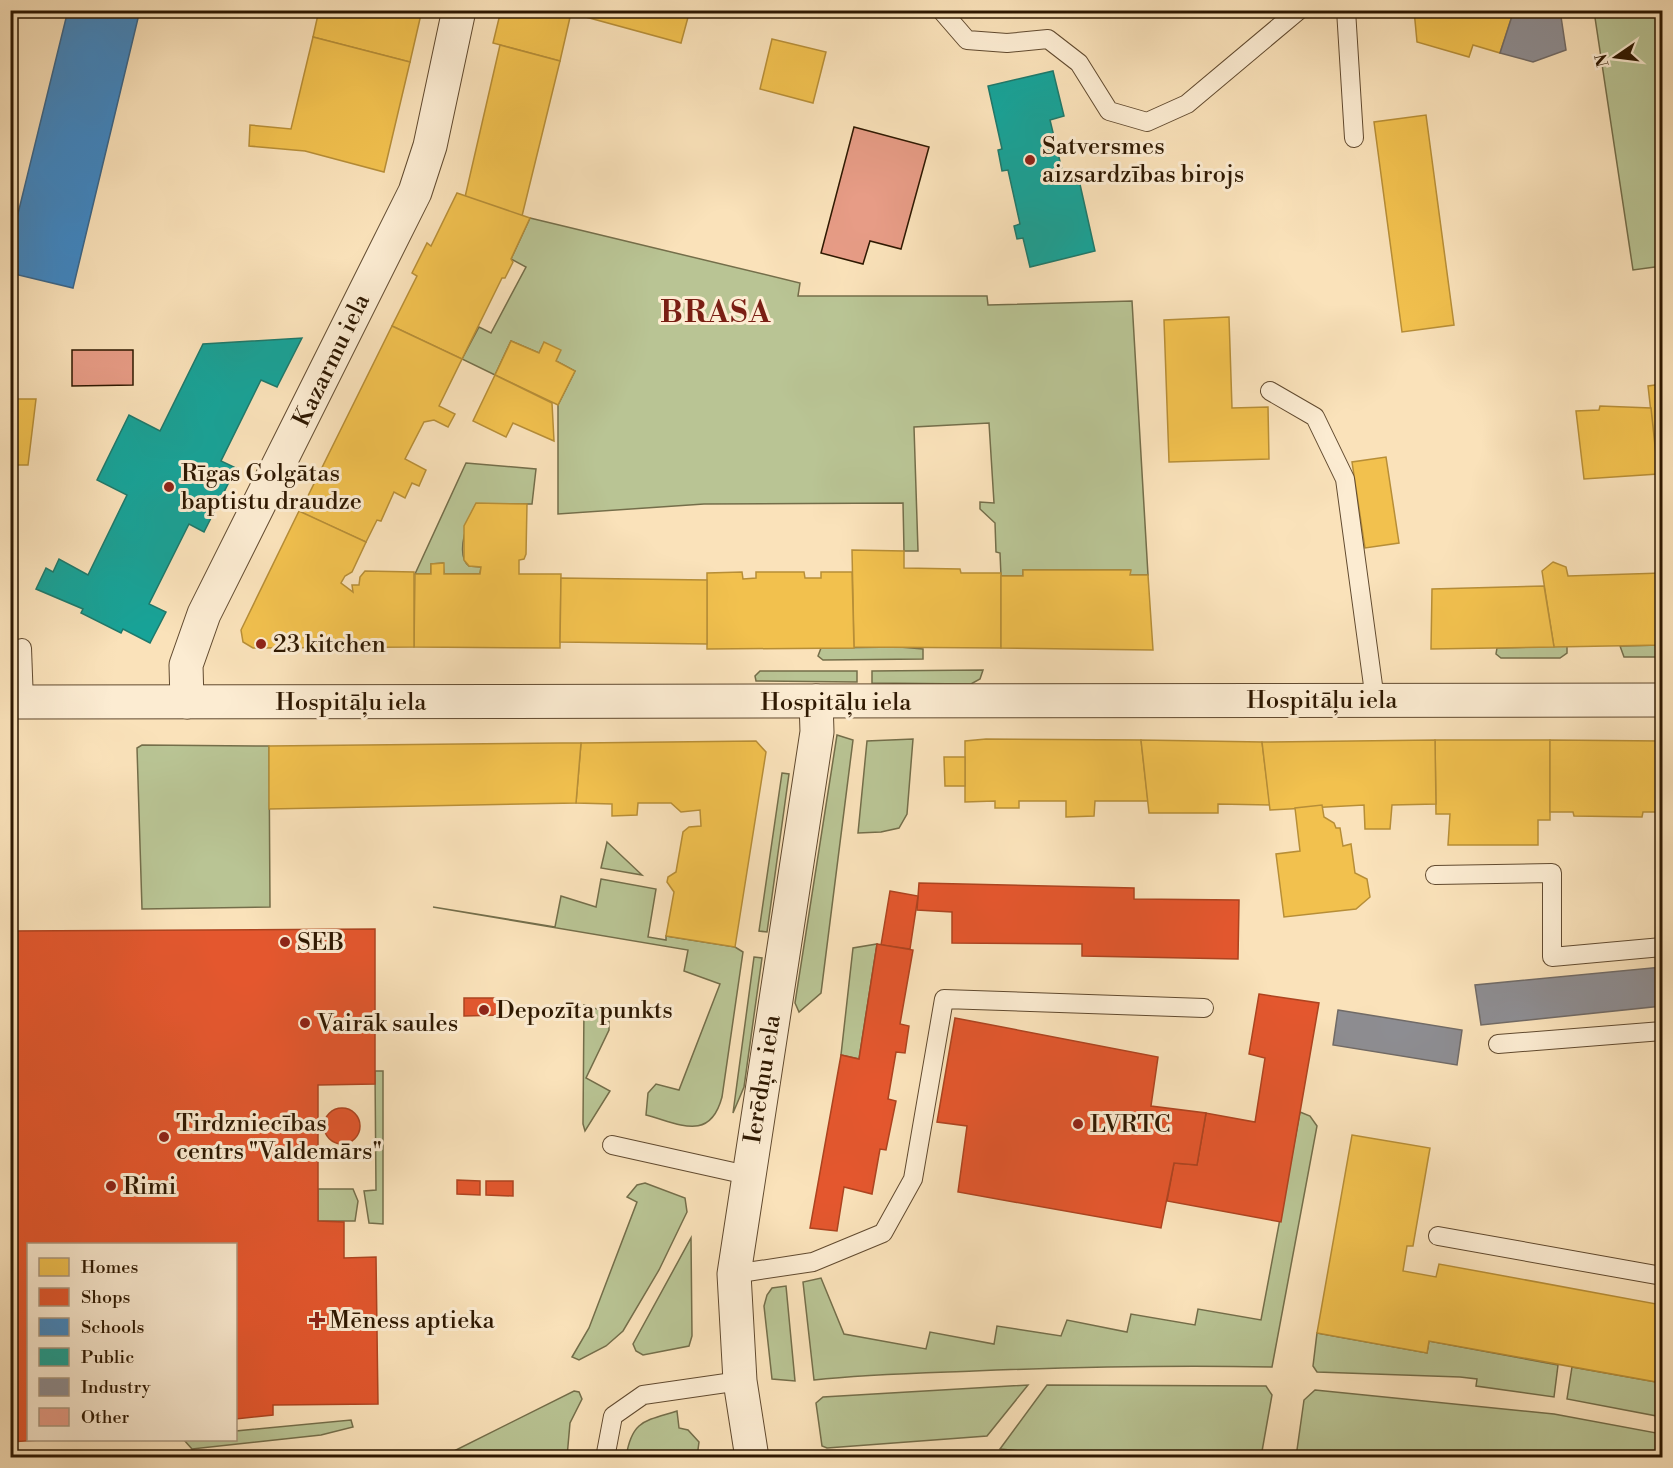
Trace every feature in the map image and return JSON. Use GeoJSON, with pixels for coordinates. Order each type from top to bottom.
{"type":"FeatureCollection","features":[{"type":"Feature","properties":{"kind":"street","name":"Kazarmu iela"},"geometry":{"type":"LineString","coordinates":[[187,702],[186,665],[204,615],[415,192],[430,146],[459,10]]}},
{"type":"Feature","properties":{"kind":"street","name":"Hospitāļu iela"},"geometry":{"type":"LineString","coordinates":[[17,702],[1662,700]]}},
{"type":"Feature","properties":{"kind":"street","name":"Ierēdņu iela"},"geometry":{"type":"LineString","coordinates":[[752,1458],[740,1381],[734,1274],[747,1175],[817,732],[816,701]]}},
{"type":"Feature","properties":{"kind":"lane"},"geometry":{"type":"LineString","coordinates":[[941,10],[967,40],[1007,43],[1048,39],[1079,63],[1109,111],[1148,122],[1187,104],[1299,10]]}},
{"type":"Feature","properties":{"kind":"lane"},"geometry":{"type":"LineString","coordinates":[[1346,10],[1354,138]]}},
{"type":"Feature","properties":{"kind":"lane"},"geometry":{"type":"LineString","coordinates":[[1270,391],[1315,417],[1345,479],[1375,700]]}},
{"type":"Feature","properties":{"kind":"lane"},"geometry":{"type":"LineString","coordinates":[[17,702],[22,648]]}},
{"type":"Feature","properties":{"kind":"lane"},"geometry":{"type":"LineString","coordinates":[[1435,874],[1552,873],[1552,957],[1662,946]]}},
{"type":"Feature","properties":{"kind":"lane"},"geometry":{"type":"LineString","coordinates":[[734,1274],[813,1262],[883,1233],[913,1179],[944,999],[1204,1008]]}},
{"type":"Feature","properties":{"kind":"lane"},"geometry":{"type":"LineString","coordinates":[[1498,1044],[1662,1031]]}},
{"type":"Feature","properties":{"kind":"lane"},"geometry":{"type":"LineString","coordinates":[[612,1145],[747,1175]]}},
{"type":"Feature","properties":{"kind":"lane"},"geometry":{"type":"LineString","coordinates":[[1438,1236],[1662,1276]]}},
{"type":"Feature","properties":{"kind":"lane"},"geometry":{"type":"LineString","coordinates":[[605,1458],[613,1416],[643,1395],[740,1381]]}},
{"type":"Feature","properties":{"kind":"green space"},"geometry":{"type":"Polygon","coordinates":[[[1594,11],[1662,11],[1662,266],[1633,270],[1594,11]]]}},
{"type":"Feature","properties":{"kind":"green space"},"geometry":{"type":"Polygon","coordinates":[[[530,218],[800,283],[798,296],[987,296],[988,305],[1132,301],[1148,575],[1130,575],[1130,570],[1023,570],[1023,576],[1001,576],[1000,553],[996,552],[995,523],[980,509],[980,502],[994,503],[989,423],[914,427],[918,551],[904,551],[903,503],[704,504],[558,514],[558,405],[575,371],[556,361],[544,343],[539,353],[511,341],[495,375],[462,359],[479,327],[491,333],[526,267],[511,259],[530,218]]]}},
{"type":"Feature","properties":{"kind":"green space"},"geometry":{"type":"Polygon","coordinates":[[[466,463],[536,469],[532,504],[476,504],[464,535],[463,553],[469,566],[481,567],[480,574],[444,574],[443,563],[431,564],[431,574],[415,574],[466,463]]]}},
{"type":"Feature","properties":{"kind":"green space"},"geometry":{"type":"Polygon","coordinates":[[[1662,645],[1662,657],[1624,657],[1620,646],[1662,645]]]}},
{"type":"Feature","properties":{"kind":"green space"},"geometry":{"type":"Polygon","coordinates":[[[1567,646],[1567,653],[1560,658],[1501,658],[1496,654],[1497,648],[1567,646]]]}},
{"type":"Feature","properties":{"kind":"green space"},"geometry":{"type":"Polygon","coordinates":[[[821,648],[923,649],[923,659],[823,660],[818,656],[821,648]]]}},
{"type":"Feature","properties":{"kind":"green space"},"geometry":{"type":"Polygon","coordinates":[[[983,670],[980,679],[971,684],[872,683],[872,671],[983,670]]]}},
{"type":"Feature","properties":{"kind":"green space"},"geometry":{"type":"Polygon","coordinates":[[[760,671],[857,671],[857,682],[756,681],[755,676],[760,671]]]}},
{"type":"Feature","properties":{"kind":"green space"},"geometry":{"type":"Polygon","coordinates":[[[837,735],[853,740],[821,993],[799,1012],[795,1003],[837,735]]]}},
{"type":"Feature","properties":{"kind":"green space"},"geometry":{"type":"Polygon","coordinates":[[[913,739],[907,814],[899,828],[858,833],[867,741],[913,739]]]}},
{"type":"Feature","properties":{"kind":"green space"},"geometry":{"type":"Polygon","coordinates":[[[142,745],[269,746],[270,907],[142,909],[137,748],[142,745]]]}},
{"type":"Feature","properties":{"kind":"green space"},"geometry":{"type":"Polygon","coordinates":[[[782,773],[789,774],[767,932],[759,931],[782,773]]]}},
{"type":"Feature","properties":{"kind":"green space"},"geometry":{"type":"Polygon","coordinates":[[[607,842],[642,875],[601,868],[607,842]]]}},
{"type":"Feature","properties":{"kind":"green space"},"geometry":{"type":"Polygon","coordinates":[[[601,879],[656,889],[648,937],[666,940],[666,936],[735,947],[743,952],[722,1097],[717,1111],[710,1120],[702,1125],[682,1125],[646,1115],[648,1093],[656,1084],[679,1090],[720,984],[684,971],[688,950],[433,907],[555,927],[561,896],[596,907],[601,879]]]}},
{"type":"Feature","properties":{"kind":"green space"},"geometry":{"type":"Polygon","coordinates":[[[877,944],[859,1059],[841,1055],[853,948],[877,944]]]}},
{"type":"Feature","properties":{"kind":"green space"},"geometry":{"type":"Polygon","coordinates":[[[754,957],[762,958],[744,1087],[733,1113],[754,957]]]}},
{"type":"Feature","properties":{"kind":"green space"},"geometry":{"type":"Polygon","coordinates":[[[584,1005],[603,1011],[609,1019],[609,1030],[586,1078],[610,1091],[585,1131],[583,1124],[584,1005]]]}},
{"type":"Feature","properties":{"kind":"green space"},"geometry":{"type":"Polygon","coordinates":[[[375,1071],[383,1071],[383,1224],[369,1223],[364,1191],[376,1190],[375,1071]]]}},
{"type":"Feature","properties":{"kind":"green space"},"geometry":{"type":"Polygon","coordinates":[[[1300,1112],[1310,1116],[1317,1126],[1272,1367],[1048,1368],[854,1376],[814,1380],[803,1282],[821,1278],[844,1334],[926,1349],[930,1332],[994,1344],[997,1326],[1061,1336],[1067,1320],[1127,1332],[1131,1314],[1195,1325],[1198,1309],[1261,1320],[1300,1112]]]}},
{"type":"Feature","properties":{"kind":"green space"},"geometry":{"type":"Polygon","coordinates":[[[645,1183],[685,1198],[687,1212],[659,1270],[623,1331],[606,1346],[579,1360],[572,1357],[589,1328],[637,1202],[627,1197],[637,1185],[645,1183]]]}},
{"type":"Feature","properties":{"kind":"green space"},"geometry":{"type":"Polygon","coordinates":[[[318,1189],[353,1189],[358,1201],[355,1221],[318,1221],[318,1189]]]}},
{"type":"Feature","properties":{"kind":"green space"},"geometry":{"type":"Polygon","coordinates":[[[691,1238],[692,1336],[689,1346],[643,1355],[636,1351],[633,1344],[691,1238]]]}},
{"type":"Feature","properties":{"kind":"green space"},"geometry":{"type":"Polygon","coordinates":[[[786,1286],[795,1381],[772,1379],[764,1306],[772,1288],[786,1286]]]}},
{"type":"Feature","properties":{"kind":"green space"},"geometry":{"type":"Polygon","coordinates":[[[1317,1333],[1427,1353],[1429,1341],[1558,1365],[1554,1397],[1476,1386],[1477,1379],[1460,1377],[1317,1372],[1313,1366],[1317,1333]]]}},
{"type":"Feature","properties":{"kind":"green space"},"geometry":{"type":"Polygon","coordinates":[[[1572,1367],[1662,1383],[1662,1417],[1567,1399],[1572,1367]]]}},
{"type":"Feature","properties":{"kind":"green space"},"geometry":{"type":"Polygon","coordinates":[[[1028,1385],[987,1436],[827,1448],[822,1446],[816,1403],[823,1397],[1028,1385]]]}},
{"type":"Feature","properties":{"kind":"green space"},"geometry":{"type":"Polygon","coordinates":[[[1047,1385],[1266,1386],[1272,1395],[1261,1457],[1087,1458],[1000,1449],[1047,1385]]]}},
{"type":"Feature","properties":{"kind":"green space"},"geometry":{"type":"Polygon","coordinates":[[[1315,1390],[1554,1414],[1662,1434],[1662,1457],[1296,1457],[1304,1400],[1315,1390]]]}},
{"type":"Feature","properties":{"kind":"green space"},"geometry":{"type":"Polygon","coordinates":[[[574,1391],[579,1392],[582,1399],[570,1423],[567,1457],[442,1457],[574,1391]]]}},
{"type":"Feature","properties":{"kind":"green space"},"geometry":{"type":"Polygon","coordinates":[[[677,1411],[679,1428],[688,1430],[699,1442],[697,1457],[646,1457],[644,1454],[626,1457],[636,1429],[648,1420],[677,1411]]]}},
{"type":"Feature","properties":{"kind":"green space"},"geometry":{"type":"Polygon","coordinates":[[[351,1420],[353,1427],[321,1435],[192,1449],[185,1441],[237,1441],[237,1431],[351,1420]]]}},
{"type":"Feature","properties":{"kind":"building: Homes"},"geometry":{"type":"Polygon","coordinates":[[[319,10],[422,10],[410,62],[313,37],[319,10]]]}},
{"type":"Feature","properties":{"kind":"building: Homes"},"geometry":{"type":"Polygon","coordinates":[[[501,10],[690,10],[681,43],[571,13],[560,61],[493,43],[501,10]]]}},
{"type":"Feature","properties":{"kind":"building: Homes"},"geometry":{"type":"Polygon","coordinates":[[[1414,10],[1514,10],[1500,53],[1473,45],[1469,57],[1417,42],[1414,10]]]}},
{"type":"Feature","properties":{"kind":"building: Homes"},"geometry":{"type":"Polygon","coordinates":[[[313,37],[410,62],[384,172],[305,151],[249,146],[250,125],[291,129],[313,37]]]}},
{"type":"Feature","properties":{"kind":"building: Homes"},"geometry":{"type":"Polygon","coordinates":[[[772,39],[826,52],[813,103],[760,89],[772,39]]]}},
{"type":"Feature","properties":{"kind":"building: Homes"},"geometry":{"type":"Polygon","coordinates":[[[500,45],[560,61],[522,216],[465,197],[500,45]]]}},
{"type":"Feature","properties":{"kind":"building: Homes"},"geometry":{"type":"Polygon","coordinates":[[[1426,115],[1454,325],[1402,332],[1374,122],[1426,115]]]}},
{"type":"Feature","properties":{"kind":"building: Homes"},"geometry":{"type":"Polygon","coordinates":[[[457,193],[530,218],[511,259],[513,262],[505,278],[502,278],[462,359],[392,326],[417,276],[412,273],[427,243],[431,246],[457,193]]]}},
{"type":"Feature","properties":{"kind":"building: Homes"},"geometry":{"type":"Polygon","coordinates":[[[1229,317],[1232,408],[1268,407],[1269,459],[1169,462],[1164,320],[1229,317]]]}},
{"type":"Feature","properties":{"kind":"building: Homes"},"geometry":{"type":"Polygon","coordinates":[[[392,326],[462,359],[439,406],[455,414],[448,427],[434,420],[424,422],[405,459],[426,470],[419,486],[412,483],[405,498],[394,492],[381,521],[377,520],[366,542],[300,512],[392,326]]]}},
{"type":"Feature","properties":{"kind":"building: Homes"},"geometry":{"type":"Polygon","coordinates":[[[511,341],[539,353],[544,342],[561,350],[556,361],[575,371],[558,405],[495,375],[511,341]]]}},
{"type":"Feature","properties":{"kind":"building: Homes"},"geometry":{"type":"Polygon","coordinates":[[[495,375],[552,403],[554,441],[513,423],[506,437],[473,421],[495,375]]]}},
{"type":"Feature","properties":{"kind":"building: Homes"},"geometry":{"type":"Polygon","coordinates":[[[1662,384],[1662,473],[1658,474],[1648,386],[1662,384]]]}},
{"type":"Feature","properties":{"kind":"building: Homes"},"geometry":{"type":"Polygon","coordinates":[[[10,399],[36,399],[28,465],[10,465],[10,399]]]}},
{"type":"Feature","properties":{"kind":"building: Homes"},"geometry":{"type":"Polygon","coordinates":[[[1600,406],[1651,408],[1658,474],[1584,479],[1576,411],[1599,410],[1600,406]]]}},
{"type":"Feature","properties":{"kind":"building: Homes"},"geometry":{"type":"Polygon","coordinates":[[[1386,457],[1399,543],[1365,548],[1352,462],[1386,457]]]}},
{"type":"Feature","properties":{"kind":"building: Homes"},"geometry":{"type":"Polygon","coordinates":[[[476,503],[527,504],[526,554],[524,559],[519,560],[519,574],[561,574],[560,648],[414,647],[415,574],[431,574],[431,564],[444,563],[444,574],[480,574],[481,567],[469,566],[464,560],[464,526],[476,503]]]}},
{"type":"Feature","properties":{"kind":"building: Homes"},"geometry":{"type":"Polygon","coordinates":[[[299,511],[366,542],[352,572],[345,576],[341,583],[353,592],[352,585],[359,585],[360,577],[365,571],[414,572],[414,647],[253,648],[243,642],[241,630],[299,511]]]}},
{"type":"Feature","properties":{"kind":"building: Homes"},"geometry":{"type":"Polygon","coordinates":[[[852,550],[904,551],[904,568],[960,569],[961,573],[1001,573],[1001,648],[854,647],[852,550]]]}},
{"type":"Feature","properties":{"kind":"building: Homes"},"geometry":{"type":"Polygon","coordinates":[[[1553,562],[1566,567],[1568,576],[1662,573],[1662,645],[1554,647],[1542,571],[1553,562]]]}},
{"type":"Feature","properties":{"kind":"building: Homes"},"geometry":{"type":"Polygon","coordinates":[[[1023,570],[1131,570],[1130,575],[1148,575],[1153,650],[1001,648],[1001,576],[1023,576],[1023,570]]]}},
{"type":"Feature","properties":{"kind":"building: Homes"},"geometry":{"type":"Polygon","coordinates":[[[742,572],[743,579],[756,578],[756,572],[804,572],[805,578],[821,578],[821,572],[852,572],[854,648],[707,649],[707,573],[742,572]]]}},
{"type":"Feature","properties":{"kind":"building: Homes"},"geometry":{"type":"Polygon","coordinates":[[[561,578],[707,580],[707,644],[560,642],[561,578]]]}},
{"type":"Feature","properties":{"kind":"building: Homes"},"geometry":{"type":"Polygon","coordinates":[[[10,579],[14,579],[10,637],[10,579]]]}},
{"type":"Feature","properties":{"kind":"building: Homes"},"geometry":{"type":"Polygon","coordinates":[[[1544,586],[1554,647],[1431,649],[1432,589],[1544,586]]]}},
{"type":"Feature","properties":{"kind":"building: Homes"},"geometry":{"type":"Polygon","coordinates":[[[986,739],[1141,740],[1148,801],[1095,801],[1094,816],[1066,817],[1066,801],[1019,801],[1019,808],[995,808],[995,801],[965,802],[965,741],[986,739]]]}},
{"type":"Feature","properties":{"kind":"building: Homes"},"geometry":{"type":"Polygon","coordinates":[[[1141,740],[1262,742],[1270,805],[1218,804],[1218,813],[1149,813],[1141,740]]]}},
{"type":"Feature","properties":{"kind":"building: Homes"},"geometry":{"type":"Polygon","coordinates":[[[1435,740],[1550,740],[1550,820],[1538,820],[1538,845],[1448,845],[1450,814],[1436,814],[1435,740]]]}},
{"type":"Feature","properties":{"kind":"building: Homes"},"geometry":{"type":"Polygon","coordinates":[[[1435,740],[1436,804],[1392,805],[1390,829],[1365,829],[1364,805],[1270,810],[1262,742],[1435,740]]]}},
{"type":"Feature","properties":{"kind":"building: Homes"},"geometry":{"type":"Polygon","coordinates":[[[1550,740],[1662,741],[1662,812],[1643,812],[1642,817],[1574,816],[1573,812],[1550,812],[1550,740]]]}},
{"type":"Feature","properties":{"kind":"building: Homes"},"geometry":{"type":"Polygon","coordinates":[[[756,741],[766,752],[735,947],[666,936],[674,892],[667,882],[668,877],[676,872],[683,832],[689,827],[701,826],[700,810],[681,812],[671,803],[638,803],[637,815],[612,816],[612,804],[576,803],[581,743],[756,741]]]}},
{"type":"Feature","properties":{"kind":"building: Homes"},"geometry":{"type":"Polygon","coordinates":[[[581,743],[576,803],[269,809],[269,746],[581,743]]]}},
{"type":"Feature","properties":{"kind":"building: Homes"},"geometry":{"type":"Polygon","coordinates":[[[944,757],[965,757],[965,786],[945,786],[944,757]]]}},
{"type":"Feature","properties":{"kind":"building: Homes"},"geometry":{"type":"Polygon","coordinates":[[[1322,805],[1324,817],[1334,823],[1336,828],[1340,828],[1343,846],[1351,844],[1355,873],[1367,879],[1370,897],[1356,909],[1284,917],[1276,854],[1300,851],[1295,808],[1322,805]]]}},
{"type":"Feature","properties":{"kind":"building: Homes"},"geometry":{"type":"Polygon","coordinates":[[[1352,1135],[1430,1148],[1413,1246],[1407,1246],[1403,1271],[1436,1277],[1439,1264],[1662,1305],[1662,1383],[1429,1341],[1427,1353],[1317,1333],[1352,1135]]]}},
{"type":"Feature","properties":{"kind":"building: Shops"},"geometry":{"type":"Polygon","coordinates":[[[919,883],[1134,888],[1134,899],[1239,900],[1238,959],[1082,956],[1082,944],[952,943],[952,912],[917,910],[919,883]]]}},
{"type":"Feature","properties":{"kind":"building: Shops"},"geometry":{"type":"Polygon","coordinates":[[[890,891],[918,896],[910,949],[881,945],[890,891]]]}},
{"type":"Feature","properties":{"kind":"building: Shops","name":"Tirdzniecības centrs \"Valdemārs\""},"geometry":{"type":"Polygon","coordinates":[[[375,929],[375,1084],[318,1085],[318,1221],[344,1222],[344,1258],[376,1257],[378,1404],[273,1405],[273,1415],[237,1419],[237,1243],[27,1243],[27,1441],[10,1442],[10,931],[375,929]]]}},
{"type":"Feature","properties":{"kind":"building: Shops"},"geometry":{"type":"Polygon","coordinates":[[[877,944],[913,950],[900,1024],[909,1026],[905,1053],[896,1052],[888,1099],[896,1101],[886,1150],[880,1149],[872,1194],[844,1187],[837,1231],[810,1228],[841,1055],[859,1059],[877,944]]]}},
{"type":"Feature","properties":{"kind":"building: Shops"},"geometry":{"type":"Polygon","coordinates":[[[1259,994],[1319,1003],[1281,1222],[1167,1201],[1174,1163],[1197,1165],[1206,1113],[1255,1122],[1265,1058],[1249,1054],[1259,994]]]}},
{"type":"Feature","properties":{"kind":"building: Shops","name":"Depozīta punkts"},"geometry":{"type":"Polygon","coordinates":[[[464,998],[503,998],[504,1015],[464,1016],[464,998]]]}},
{"type":"Feature","properties":{"kind":"building: Shops","name":"LVRTC"},"geometry":{"type":"Polygon","coordinates":[[[955,1018],[1158,1057],[1151,1106],[1206,1113],[1197,1165],[1174,1163],[1161,1228],[958,1192],[967,1126],[937,1122],[955,1018]]]}},
{"type":"Feature","properties":{"kind":"building: Shops"},"geometry":{"type":"Polygon","coordinates":[[[342,1108],[354,1114],[360,1126],[354,1138],[342,1144],[330,1138],[324,1126],[330,1114],[342,1108]]]}},
{"type":"Feature","properties":{"kind":"building: Shops"},"geometry":{"type":"Polygon","coordinates":[[[457,1180],[480,1181],[480,1195],[457,1194],[457,1180]]]}},
{"type":"Feature","properties":{"kind":"building: Shops"},"geometry":{"type":"Polygon","coordinates":[[[486,1181],[513,1181],[513,1196],[486,1195],[486,1181]]]}},
{"type":"Feature","properties":{"kind":"building: Schools"},"geometry":{"type":"Polygon","coordinates":[[[68,10],[140,10],[73,288],[10,273],[10,246],[68,10]]]}},
{"type":"Feature","properties":{"kind":"building: Public","name":"Satversmes aizsardzības birojs"},"geometry":{"type":"Polygon","coordinates":[[[1053,71],[1064,116],[1050,120],[1063,174],[1077,171],[1095,251],[1030,267],[1023,238],[1017,239],[1014,226],[1020,224],[1008,170],[1002,171],[998,150],[1002,149],[988,86],[1053,71]]]}},
{"type":"Feature","properties":{"kind":"building: Public","name":"Rīgas Golgātas baptistu draudze"},"geometry":{"type":"Polygon","coordinates":[[[302,338],[277,387],[261,380],[221,461],[236,468],[204,532],[189,524],[149,604],[166,612],[150,643],[123,629],[121,633],[81,613],[83,609],[36,589],[46,568],[53,572],[59,559],[88,575],[127,495],[97,480],[129,415],[160,431],[203,344],[302,338]]]}},
{"type":"Feature","properties":{"kind":"building: Industry"},"geometry":{"type":"Polygon","coordinates":[[[1514,10],[1560,10],[1566,50],[1533,62],[1500,53],[1514,10]]]}},
{"type":"Feature","properties":{"kind":"building: Industry"},"geometry":{"type":"Polygon","coordinates":[[[1662,967],[1662,1006],[1481,1025],[1475,985],[1662,967]]]}},
{"type":"Feature","properties":{"kind":"building: Industry"},"geometry":{"type":"Polygon","coordinates":[[[1338,1010],[1462,1030],[1457,1065],[1333,1045],[1338,1010]]]}},
{"type":"Feature","properties":{"kind":"building: Other"},"geometry":{"type":"Polygon","coordinates":[[[854,127],[929,147],[901,249],[870,241],[863,264],[821,253],[854,127]]]}},
{"type":"Feature","properties":{"kind":"building: Other"},"geometry":{"type":"Polygon","coordinates":[[[72,350],[133,350],[133,385],[72,386],[72,350]]]}},
{"type":"Feature","properties":{"kind":"place","name":"Satversmes aizsardzības birojs"},"geometry":{"type":"Point","coordinates":[1030,160]}},
{"type":"Feature","properties":{"kind":"place","name":"Rīgas Golgātas baptistu draudze"},"geometry":{"type":"Point","coordinates":[169,487]}},
{"type":"Feature","properties":{"kind":"place","name":"23 kitchen"},"geometry":{"type":"Point","coordinates":[261,644]}},
{"type":"Feature","properties":{"kind":"place","name":"SEB"},"geometry":{"type":"Point","coordinates":[285,942]}},
{"type":"Feature","properties":{"kind":"place","name":"Depozīta punkts"},"geometry":{"type":"Point","coordinates":[484,1010]}},
{"type":"Feature","properties":{"kind":"place","name":"Vairāk saules"},"geometry":{"type":"Point","coordinates":[305,1023]}},
{"type":"Feature","properties":{"kind":"place","name":"LVRTC"},"geometry":{"type":"Point","coordinates":[1078,1124]}},
{"type":"Feature","properties":{"kind":"place","name":"Tirdzniecības centrs \"Valdemārs\""},"geometry":{"type":"Point","coordinates":[164,1137]}},
{"type":"Feature","properties":{"kind":"place","name":"Rimi"},"geometry":{"type":"Point","coordinates":[111,1186]}},
{"type":"Feature","properties":{"kind":"place","name":"Mēness aptieka"},"geometry":{"type":"Point","coordinates":[317,1320]}},
{"type":"Feature","properties":{"kind":"district","name":"BRASA"},"geometry":{"type":"Point","coordinates":[716,312]}}]}
